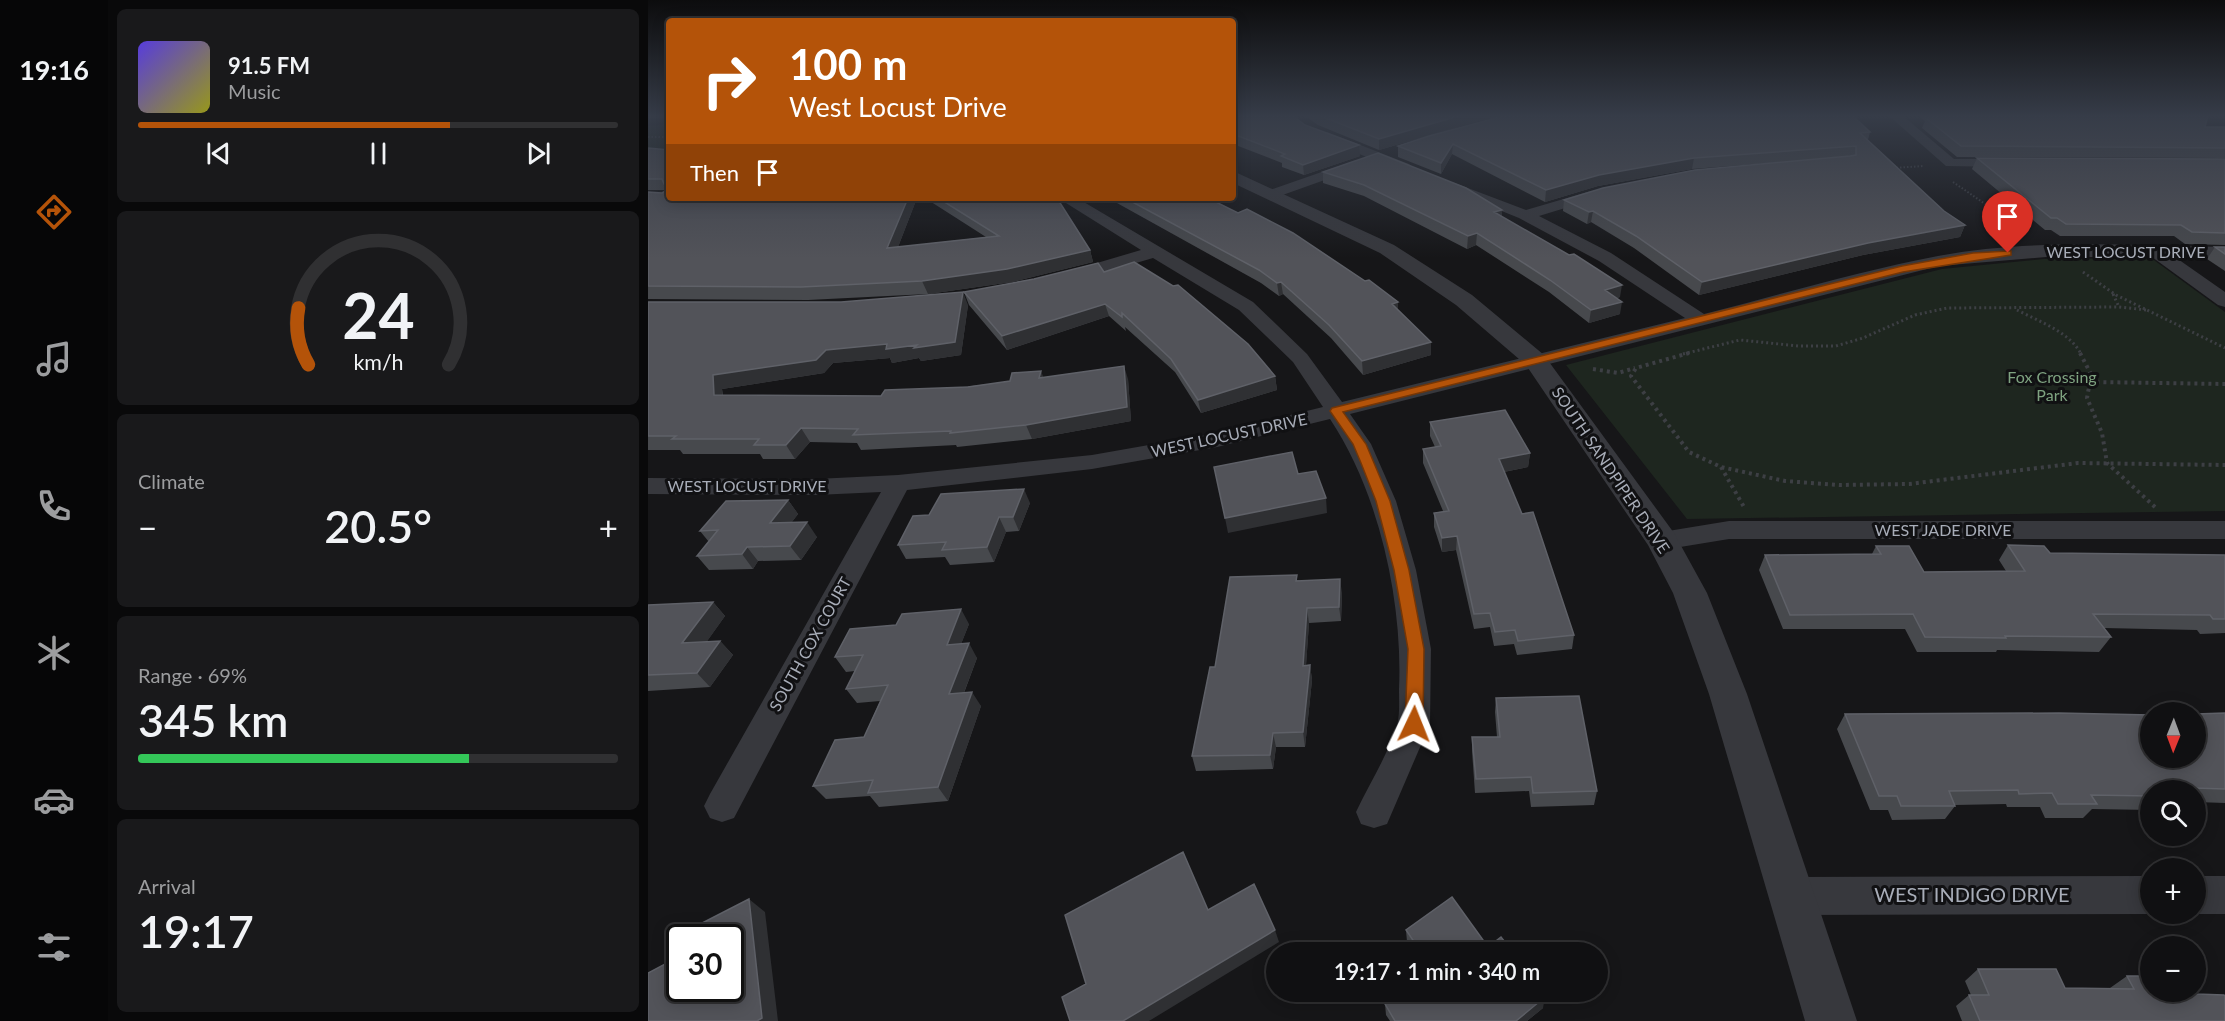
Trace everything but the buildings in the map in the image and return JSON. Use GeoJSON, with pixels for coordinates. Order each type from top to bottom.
{"type":"FeatureCollection","features":[{"type":"Feature","properties":{"kind":"street"},"geometry":{"type":"LineString","coordinates":[[1272,194],[1359,163]]}},
{"type":"Feature","properties":{"kind":"street"},"geometry":{"type":"LineString","coordinates":[[1394,163],[1420,173]]}},
{"type":"Feature","properties":{"kind":"street"},"geometry":{"type":"LineString","coordinates":[[2014,163],[2023,163]]}},
{"type":"Feature","properties":{"kind":"street","name":"SOUTH SANDPIPER DRIVE"},"geometry":{"type":"LineString","coordinates":[[1236,177],[1388,249],[1464,300],[1536,360],[1662,541],[1690,593],[1728,694],[1794,896],[1831,1021]]}},
{"type":"Feature","properties":{"kind":"street"},"geometry":{"type":"LineString","coordinates":[[1441,182],[1525,215],[1605,257],[1699,319]]}},
{"type":"Feature","properties":{"kind":"street"},"geometry":{"type":"LineString","coordinates":[[1525,215],[1610,191]]}},
{"type":"Feature","properties":{"kind":"street"},"geometry":{"type":"LineString","coordinates":[[1071,201],[1246,306],[1300,358],[1359,444],[1383,501],[1402,570],[1416,649],[1414,724],[1374,812]]}},
{"type":"Feature","properties":{"kind":"street"},"geometry":{"type":"LineString","coordinates":[[1054,280],[1154,252]]}},
{"type":"Feature","properties":{"kind":"street","name":"WEST LOCUST DRIVE"},"geometry":{"type":"LineString","coordinates":[[648,486],[816,487],[898,483],[1092,462],[1217,440],[1902,269],[1962,258],[2055,252],[2225,252]]}},
{"type":"Feature","properties":{"kind":"street"},"geometry":{"type":"LineString","coordinates":[[2157,252],[2225,301]]}},
{"type":"Feature","properties":{"kind":"street","name":"SOUTH COX COURT"},"geometry":{"type":"LineString","coordinates":[[722,806],[898,483]]}},
{"type":"Feature","properties":{"kind":"street","name":"WEST JADE DRIVE"},"geometry":{"type":"LineString","coordinates":[[1662,541],[1729,530],[2225,530]]}},
{"type":"Feature","properties":{"kind":"street","name":"WEST INDIGO DRIVE"},"geometry":{"type":"LineString","coordinates":[[1794,896],[2140,895]]}},
{"type":"Feature","properties":{"kind":"street"},"geometry":{"type":"LineString","coordinates":[[2206,895],[2225,895]]}},
{"type":"Feature","properties":{"kind":"path"},"geometry":{"type":"LineString","coordinates":[[1887,168],[1928,166],[1939,163]]}},
{"type":"Feature","properties":{"kind":"path"},"geometry":{"type":"LineString","coordinates":[[1928,166],[1987,203],[2011,224],[2028,234]]}},
{"type":"Feature","properties":{"kind":"path"},"geometry":{"type":"LineString","coordinates":[[2079,269],[2112,291],[2147,310],[2225,348]]}},
{"type":"Feature","properties":{"kind":"path"},"geometry":{"type":"LineString","coordinates":[[2112,291],[2119,307]]}},
{"type":"Feature","properties":{"kind":"path"},"geometry":{"type":"LineString","coordinates":[[1588,368],[1618,373],[1724,342],[1740,340],[1799,346],[1836,346],[1863,338],[1927,311],[1969,307],[2119,307],[2147,310]]}},
{"type":"Feature","properties":{"kind":"path"},"geometry":{"type":"LineString","coordinates":[[2012,308],[2041,321],[2078,348],[2094,382]]}},
{"type":"Feature","properties":{"kind":"path"},"geometry":{"type":"LineString","coordinates":[[1636,368],[1631,376],[1636,385],[1689,452],[1721,467],[1775,480],[1839,485],[1932,482],[2054,465],[2107,463],[2225,465]]}},
{"type":"Feature","properties":{"kind":"path"},"geometry":{"type":"LineString","coordinates":[[2160,512],[2107,463],[2102,433],[2087,398],[2089,387],[2094,382],[2225,384]]}},
{"type":"Feature","properties":{"kind":"path"},"geometry":{"type":"LineString","coordinates":[[1721,467],[1748,513]]}},
{"type":"Feature","properties":{"kind":"green space","name":"Fox Crossing Park"},"geometry":{"type":"Polygon","coordinates":[[[2151,258],[2225,312],[2225,511],[1687,519],[1566,365],[1942,269],[2044,259],[2151,258]]]}},
{"type":"Feature","properties":{"kind":"route"},"geometry":{"type":"LineString","coordinates":[[1414,724],[1416,649],[1402,570],[1383,501],[1359,444],[1336,411],[1902,269],[1939,261],[2008,253]]}}]}
